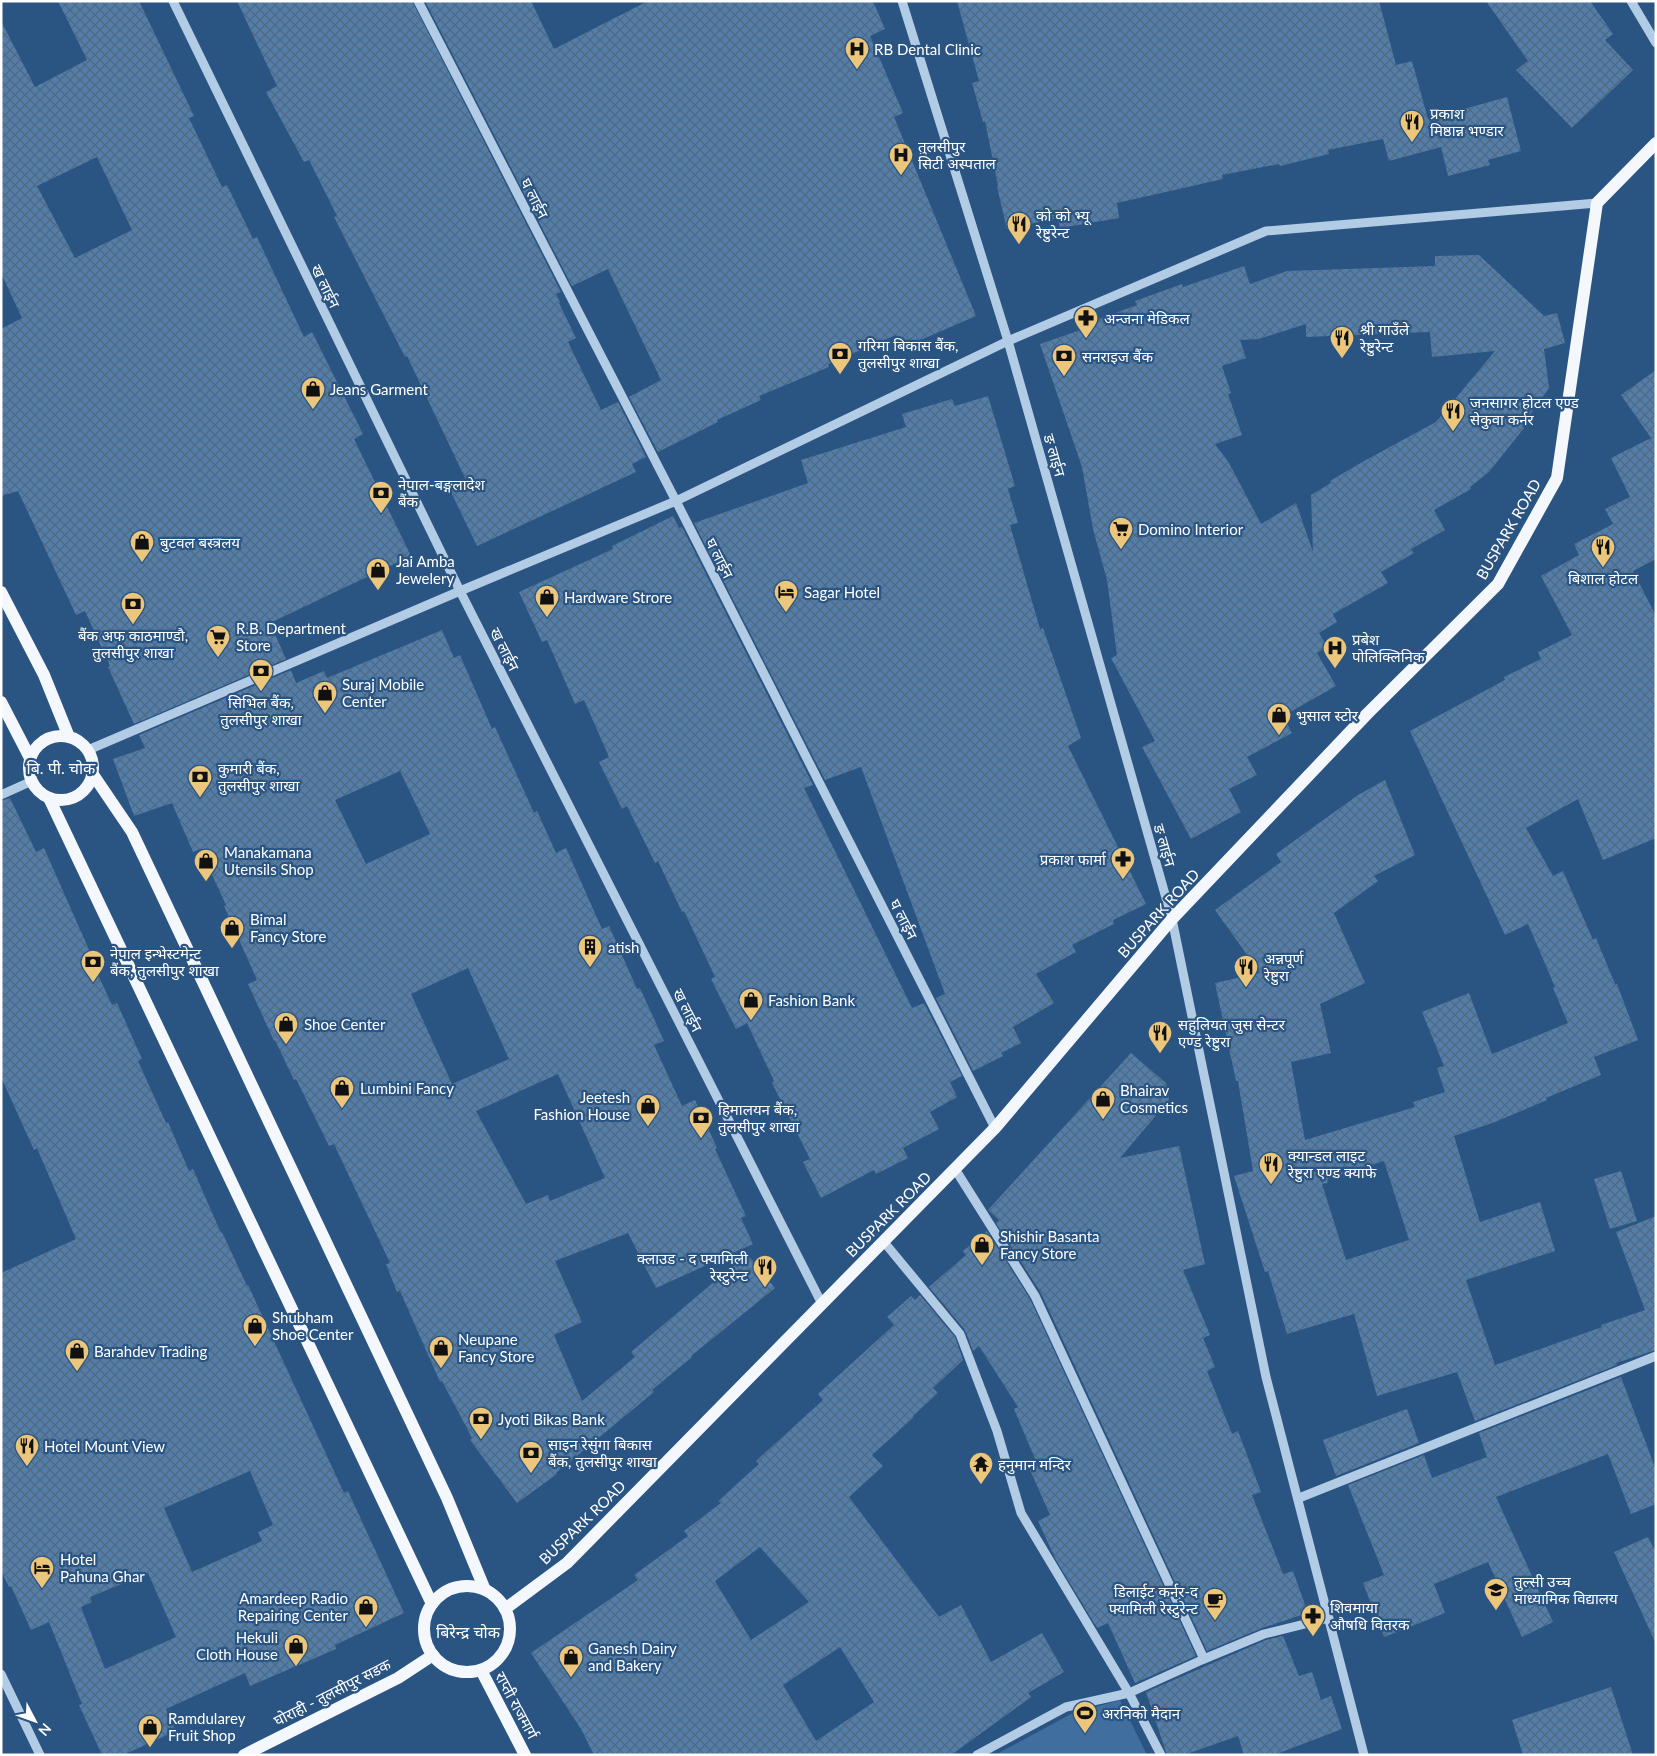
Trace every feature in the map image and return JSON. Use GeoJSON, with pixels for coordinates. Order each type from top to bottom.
{"type":"FeatureCollection","features":[{"type":"Feature","properties":{"kind":"main road"},"geometry":{"type":"LineString","coordinates":[[1597,203],[1656,143]]}},
{"type":"Feature","properties":{"kind":"main road","name":"BUSPARK ROAD"},"geometry":{"type":"LineString","coordinates":[[505,1609],[568,1563],[995,1128],[1172,920],[1367,714],[1498,584],[1557,478],[1597,203]]}},
{"type":"Feature","properties":{"kind":"main road"},"geometry":{"type":"LineString","coordinates":[[1,592],[44,675],[69,736]]}},
{"type":"Feature","properties":{"kind":"main road"},"geometry":{"type":"LineString","coordinates":[[1,702],[30,758]]}},
{"type":"Feature","properties":{"kind":"main road"},"geometry":{"type":"LineString","coordinates":[[60,735],[69,736],[83,744],[88,750],[93,764],[90,782],[77,796],[59,800],[49,798],[42,794],[32,781],[29,765],[30,758],[42,742],[60,735]]}},
{"type":"Feature","properties":{"kind":"main road"},"geometry":{"type":"LineString","coordinates":[[92,772],[132,832],[447,1498],[485,1590]]}},
{"type":"Feature","properties":{"kind":"main road"},"geometry":{"type":"LineString","coordinates":[[49,798],[432,1604]]}},
{"type":"Feature","properties":{"kind":"main road"},"geometry":{"type":"LineString","coordinates":[[456,1587],[476,1587],[494,1595],[505,1609],[510,1620],[510,1633],[507,1645],[501,1656],[492,1665],[470,1673],[449,1669],[440,1663],[432,1656],[427,1646],[424,1625],[426,1614],[432,1604],[438,1597],[456,1587]]}},
{"type":"Feature","properties":{"kind":"main road","name":"घोराही - तुलसीपुर सडक"},"geometry":{"type":"LineString","coordinates":[[244,1755],[398,1678],[432,1656]]}},
{"type":"Feature","properties":{"kind":"main road","name":"राप्ती राजमार्ग"},"geometry":{"type":"LineString","coordinates":[[480,1670],[525,1755]]}},
{"type":"Feature","properties":{"kind":"street","name":"ख लाईन"},"geometry":{"type":"LineString","coordinates":[[173,1],[460,591],[822,1304]]}},
{"type":"Feature","properties":{"kind":"street","name":"घ लाईन"},"geometry":{"type":"LineString","coordinates":[[418,1],[676,501],[995,1128]]}},
{"type":"Feature","properties":{"kind":"street","name":"ङ लाईन"},"geometry":{"type":"LineString","coordinates":[[902,1],[1008,340],[1172,920],[1266,1377],[1299,1498],[1364,1755]]}},
{"type":"Feature","properties":{"kind":"street"},"geometry":{"type":"LineString","coordinates":[[1631,1],[1656,43]]}},
{"type":"Feature","properties":{"kind":"street"},"geometry":{"type":"LineString","coordinates":[[88,750],[676,501],[1008,340],[1266,231],[1597,203]]}},
{"type":"Feature","properties":{"kind":"street"},"geometry":{"type":"LineString","coordinates":[[1,795],[32,781]]}},
{"type":"Feature","properties":{"kind":"street"},"geometry":{"type":"LineString","coordinates":[[955,1169],[1034,1296],[1204,1659]]}},
{"type":"Feature","properties":{"kind":"street"},"geometry":{"type":"LineString","coordinates":[[884,1242],[960,1334],[997,1431],[1021,1513],[1129,1693],[1161,1755]]}},
{"type":"Feature","properties":{"kind":"street"},"geometry":{"type":"LineString","coordinates":[[1299,1498],[1656,1356]]}},
{"type":"Feature","properties":{"kind":"street"},"geometry":{"type":"LineString","coordinates":[[977,1755],[1066,1707],[1129,1693],[1264,1634],[1329,1618]]}},
{"type":"Feature","properties":{"kind":"street"},"geometry":{"type":"LineString","coordinates":[[1,1674],[40,1755]]}},
{"type":"Feature","properties":{"kind":"shaded area","name":"अरनिको मैदान"},"geometry":{"type":"Polygon","coordinates":[[[1120,1700],[1147,1755],[995,1755],[1071,1714],[1120,1700]]]}},
{"type":"Feature","properties":{"kind":"building"},"geometry":{"type":"Polygon","coordinates":[[[58,1],[139,1],[194,116],[189,118],[222,187],[227,185],[253,239],[257,237],[304,337],[312,332],[363,434],[354,439],[411,556],[270,623],[286,659],[134,724],[85,611],[76,615],[18,491],[1,496],[1,329],[22,318],[1,273],[1,21],[35,87],[87,60],[58,1]],[[97,157],[37,186],[75,258],[132,230],[97,157]]]}},
{"type":"Feature","properties":{"kind":"building"},"geometry":{"type":"Polygon","coordinates":[[[237,1],[412,1],[561,292],[556,294],[576,338],[568,342],[601,410],[618,402],[646,457],[632,464],[636,472],[477,546],[449,488],[466,480],[407,356],[405,357],[334,217],[337,216],[309,160],[304,162],[266,92],[277,86],[237,1]]]}},
{"type":"Feature","properties":{"kind":"building"},"geometry":{"type":"Polygon","coordinates":[[[425,1],[531,1],[554,49],[648,1],[873,1],[885,29],[870,36],[903,113],[894,117],[976,316],[902,348],[896,335],[828,364],[829,367],[759,396],[761,400],[717,420],[718,422],[658,452],[629,397],[661,380],[608,269],[572,286],[425,1]]]}},
{"type":"Feature","properties":{"kind":"building"},"geometry":{"type":"Polygon","coordinates":[[[957,1],[1379,1],[1396,65],[1412,61],[1428,119],[1507,97],[1521,151],[1488,160],[1490,165],[1448,176],[1441,147],[1389,161],[1383,139],[1328,150],[1329,154],[1280,166],[1279,164],[1222,175],[1223,179],[1117,203],[1119,218],[1060,228],[1058,218],[1007,229],[985,121],[983,122],[972,83],[979,81],[957,1]]]}},
{"type":"Feature","properties":{"kind":"building"},"geometry":{"type":"Polygon","coordinates":[[[1486,1],[1590,1],[1613,34],[1605,40],[1633,70],[1572,128],[1516,70],[1528,61],[1486,1]]]}},
{"type":"Feature","properties":{"kind":"building"},"geometry":{"type":"Polygon","coordinates":[[[1479,255],[1544,316],[1557,313],[1565,343],[1544,349],[1549,388],[1522,426],[1524,428],[1489,472],[1470,487],[1471,489],[1434,510],[1445,530],[1411,549],[1414,553],[1381,572],[1388,583],[1333,614],[1337,622],[1319,633],[1327,647],[1317,653],[1336,686],[1283,716],[1292,733],[1247,757],[1257,775],[1229,789],[1241,812],[1191,839],[1142,747],[1155,741],[1111,658],[1117,655],[1107,580],[1093,529],[1082,467],[1040,344],[1095,325],[1093,321],[1137,305],[1135,301],[1182,284],[1183,287],[1244,266],[1250,284],[1287,271],[1435,266],[1435,256],[1479,255]],[[1306,324],[1259,339],[1240,340],[1246,358],[1222,366],[1231,393],[1228,394],[1242,435],[1215,444],[1229,463],[1261,524],[1296,503],[1313,552],[1311,495],[1331,483],[1330,481],[1364,461],[1436,422],[1495,351],[1432,357],[1430,332],[1306,337],[1306,324]]]}},
{"type":"Feature","properties":{"kind":"building"},"geometry":{"type":"Polygon","coordinates":[[[1656,370],[1656,559],[1633,571],[1656,616],[1656,838],[1603,860],[1578,799],[1526,828],[1553,876],[1563,871],[1593,940],[1596,938],[1615,984],[1617,984],[1638,1040],[1594,1057],[1601,1075],[1495,1122],[1454,1136],[1480,1222],[1540,1202],[1555,1251],[1466,1280],[1495,1365],[1645,1310],[1616,1232],[1656,1216],[1656,1350],[1616,1363],[1617,1365],[1475,1421],[1457,1372],[1377,1396],[1354,1314],[1287,1334],[1268,1271],[1265,1272],[1234,1176],[1253,1171],[1238,1081],[1236,1081],[1215,983],[1260,973],[1215,910],[1281,862],[1276,854],[1358,795],[1385,780],[1415,855],[1374,876],[1378,881],[1334,913],[1365,983],[1320,1004],[1331,1053],[1291,1062],[1305,1140],[1415,1107],[1413,1102],[1445,1092],[1437,1068],[1444,1066],[1422,1012],[1469,993],[1492,1054],[1568,1023],[1528,924],[1505,935],[1410,731],[1505,680],[1504,677],[1541,659],[1538,652],[1572,635],[1541,576],[1579,555],[1574,544],[1613,524],[1605,509],[1630,497],[1611,458],[1651,438],[1621,395],[1656,370]],[[1384,1161],[1327,1179],[1328,1183],[1322,1184],[1346,1260],[1409,1240],[1384,1161]]]}},
{"type":"Feature","properties":{"kind":"building"},"geometry":{"type":"Polygon","coordinates":[[[988,396],[1015,486],[1008,489],[1018,523],[1010,525],[1040,629],[1043,628],[1081,738],[1068,746],[1146,904],[1113,920],[1114,924],[1072,945],[1076,952],[1036,974],[1054,1003],[1013,1027],[1021,1043],[1001,1053],[1003,1056],[973,1071],[936,998],[945,994],[861,767],[825,780],[694,523],[808,483],[801,460],[906,427],[902,414],[952,399],[955,406],[988,396]]]}},
{"type":"Feature","properties":{"kind":"building"},"geometry":{"type":"Polygon","coordinates":[[[673,516],[679,528],[682,527],[813,785],[804,788],[912,1008],[924,1003],[962,1076],[950,1082],[957,1097],[930,1112],[939,1129],[903,1148],[908,1158],[876,1174],[874,1170],[821,1198],[803,1162],[810,1159],[772,1083],[774,1081],[747,1023],[736,1029],[711,979],[715,977],[684,911],[682,912],[658,861],[655,863],[627,806],[622,809],[599,762],[609,757],[584,700],[575,704],[547,640],[542,642],[519,592],[613,549],[612,546],[673,516]]]}},
{"type":"Feature","properties":{"kind":"building"},"geometry":{"type":"Polygon","coordinates":[[[442,630],[454,658],[460,655],[492,729],[495,727],[534,813],[537,811],[556,853],[566,848],[602,929],[609,926],[637,989],[640,988],[664,1041],[654,1045],[682,1106],[695,1100],[746,1216],[741,1218],[753,1244],[656,1288],[628,1233],[555,1261],[582,1322],[554,1335],[582,1401],[635,1357],[631,1352],[747,1254],[775,1288],[691,1356],[652,1390],[654,1392],[557,1474],[517,1503],[470,1440],[472,1438],[442,1381],[440,1382],[400,1291],[397,1292],[386,1264],[390,1263],[334,1144],[329,1146],[296,1079],[294,1080],[274,1041],[248,984],[257,980],[200,849],[193,852],[172,803],[134,816],[113,759],[145,748],[139,735],[291,670],[296,683],[324,671],[327,678],[442,630]],[[400,771],[335,800],[366,864],[430,834],[400,771]],[[468,968],[411,994],[452,1084],[509,1059],[468,968]],[[558,1074],[476,1111],[526,1204],[548,1195],[550,1201],[605,1178],[558,1074]]]}},
{"type":"Feature","properties":{"kind":"building"},"geometry":{"type":"Polygon","coordinates":[[[10,798],[36,852],[44,848],[112,1005],[117,1003],[142,1059],[138,1061],[166,1123],[168,1122],[189,1171],[193,1169],[221,1233],[248,1285],[344,1493],[348,1491],[404,1613],[335,1645],[336,1649],[250,1686],[245,1673],[166,1709],[176,1731],[123,1755],[102,1755],[79,1705],[82,1704],[49,1622],[31,1630],[11,1586],[9,1587],[1,1571],[1,1273],[76,1239],[37,1148],[34,1150],[1,1077],[1,801],[10,798]],[[250,1471],[164,1508],[192,1572],[262,1541],[258,1532],[273,1525],[250,1471]],[[148,1573],[90,1597],[92,1602],[81,1607],[105,1669],[176,1637],[148,1573]]]}},
{"type":"Feature","properties":{"kind":"building"},"geometry":{"type":"Polygon","coordinates":[[[1131,1053],[1166,1083],[1169,1100],[1120,1158],[1179,1146],[1205,1264],[1183,1270],[1210,1335],[1203,1338],[1215,1367],[1207,1371],[1232,1434],[1238,1431],[1261,1492],[1252,1495],[1283,1574],[1293,1571],[1308,1613],[1262,1628],[1207,1651],[1041,1293],[996,1223],[999,1220],[988,1210],[1131,1053]]]}},
{"type":"Feature","properties":{"kind":"building"},"geometry":{"type":"Polygon","coordinates":[[[1621,1171],[1637,1221],[1610,1229],[1594,1179],[1621,1171]]]}},
{"type":"Feature","properties":{"kind":"building"},"geometry":{"type":"Polygon","coordinates":[[[987,1231],[1030,1299],[1196,1656],[1135,1683],[1108,1623],[1097,1628],[1056,1560],[1038,1521],[1050,1515],[1030,1470],[1038,1466],[1014,1409],[1018,1407],[979,1346],[973,1351],[965,1330],[929,1287],[966,1255],[963,1251],[987,1231]]]}},
{"type":"Feature","properties":{"kind":"building"},"geometry":{"type":"Polygon","coordinates":[[[920,1295],[955,1337],[963,1360],[933,1388],[938,1393],[872,1455],[883,1466],[849,1497],[939,1617],[961,1605],[991,1662],[1042,1633],[1064,1672],[1028,1693],[1031,1697],[951,1755],[594,1755],[581,1729],[531,1653],[638,1580],[634,1575],[688,1536],[684,1531],[721,1503],[718,1501],[759,1464],[756,1461],[823,1400],[818,1394],[894,1325],[887,1317],[911,1296],[915,1300],[920,1295]],[[760,1547],[715,1581],[751,1640],[809,1602],[760,1547]],[[840,1647],[783,1685],[816,1741],[874,1702],[840,1647]]]}},
{"type":"Feature","properties":{"kind":"building"},"geometry":{"type":"Polygon","coordinates":[[[1621,1377],[1656,1470],[1656,1504],[1631,1514],[1608,1454],[1496,1497],[1553,1622],[1522,1637],[1488,1562],[1434,1584],[1445,1613],[1384,1637],[1363,1583],[1384,1575],[1348,1485],[1424,1455],[1432,1478],[1487,1457],[1479,1433],[1621,1377]]]}},
{"type":"Feature","properties":{"kind":"building"},"geometry":{"type":"Polygon","coordinates":[[[1407,1409],[1419,1443],[1336,1476],[1323,1440],[1407,1409]]]}},
{"type":"Feature","properties":{"kind":"building"},"geometry":{"type":"Polygon","coordinates":[[[1648,1537],[1656,1553],[1656,1644],[1614,1552],[1648,1537]]]}},
{"type":"Feature","properties":{"kind":"building"},"geometry":{"type":"Polygon","coordinates":[[[1283,1636],[1299,1676],[1312,1672],[1321,1700],[1331,1696],[1342,1729],[1274,1755],[1244,1755],[1238,1736],[1184,1755],[1167,1755],[1146,1692],[1266,1640],[1283,1636]]]}},
{"type":"Feature","properties":{"kind":"building"},"geometry":{"type":"Polygon","coordinates":[[[1611,1687],[1633,1755],[1523,1755],[1512,1720],[1611,1687]]]}},
{"type":"Feature","properties":{"kind":"place","name":"RB Dental Clinic"},"geometry":{"type":"Point","coordinates":[857,70]}},
{"type":"Feature","properties":{"kind":"place","name":"प्रकाश मिष्ठान्न भण्डार"},"geometry":{"type":"Point","coordinates":[1412,143]}},
{"type":"Feature","properties":{"kind":"place","name":"तुलसीपुर सिटी अस्पताल"},"geometry":{"type":"Point","coordinates":[901,176]}},
{"type":"Feature","properties":{"kind":"place","name":"को को भ्यू रेष्टुरेन्ट"},"geometry":{"type":"Point","coordinates":[1019,245]}},
{"type":"Feature","properties":{"kind":"place","name":"अन्जना मेडिकल"},"geometry":{"type":"Point","coordinates":[1086,339]}},
{"type":"Feature","properties":{"kind":"place","name":"श्री गाउँले रेष्टुरेन्ट"},"geometry":{"type":"Point","coordinates":[1342,359]}},
{"type":"Feature","properties":{"kind":"place","name":"गरिमा बिकास बैंक, तुलसीपुर शाखा"},"geometry":{"type":"Point","coordinates":[840,375]}},
{"type":"Feature","properties":{"kind":"place","name":"सनराइज बैंक"},"geometry":{"type":"Point","coordinates":[1064,377]}},
{"type":"Feature","properties":{"kind":"place","name":"Jeans Garment"},"geometry":{"type":"Point","coordinates":[313,410]}},
{"type":"Feature","properties":{"kind":"place","name":"जनसागर होटल एण्ड सेकुवा कर्नर"},"geometry":{"type":"Point","coordinates":[1453,432]}},
{"type":"Feature","properties":{"kind":"place","name":"नेपाल-बङ्गलादेश बैंक"},"geometry":{"type":"Point","coordinates":[381,514]}},
{"type":"Feature","properties":{"kind":"place","name":"Domino Interior"},"geometry":{"type":"Point","coordinates":[1121,550]}},
{"type":"Feature","properties":{"kind":"place","name":"बुटवल बस्त्रलय"},"geometry":{"type":"Point","coordinates":[142,563]}},
{"type":"Feature","properties":{"kind":"place","name":"बिशाल होटल"},"geometry":{"type":"Point","coordinates":[1603,568]}},
{"type":"Feature","properties":{"kind":"place","name":"Jai Amba Jewelery"},"geometry":{"type":"Point","coordinates":[378,591]}},
{"type":"Feature","properties":{"kind":"place","name":"Sagar Hotel"},"geometry":{"type":"Point","coordinates":[786,613]}},
{"type":"Feature","properties":{"kind":"place","name":"Hardware Strore"},"geometry":{"type":"Point","coordinates":[547,618]}},
{"type":"Feature","properties":{"kind":"place","name":"बैंक अफ काठमाण्डौ, तुलसीपुर शाखा"},"geometry":{"type":"Point","coordinates":[133,625]}},
{"type":"Feature","properties":{"kind":"place","name":"R.B. Department Store"},"geometry":{"type":"Point","coordinates":[218,658]}},
{"type":"Feature","properties":{"kind":"place","name":"प्रबेश पोलिक्लिनिक"},"geometry":{"type":"Point","coordinates":[1335,669]}},
{"type":"Feature","properties":{"kind":"place","name":"सिभिल बैंक, तुलसीपुर शाखा"},"geometry":{"type":"Point","coordinates":[261,692]}},
{"type":"Feature","properties":{"kind":"place","name":"Suraj Mobile Center"},"geometry":{"type":"Point","coordinates":[325,714]}},
{"type":"Feature","properties":{"kind":"place","name":"भुसाल स्टोर"},"geometry":{"type":"Point","coordinates":[1279,736]}},
{"type":"Feature","properties":{"kind":"place","name":"कुमारी बैंक, तुलसीपुर शाखा"},"geometry":{"type":"Point","coordinates":[200,798]}},
{"type":"Feature","properties":{"kind":"place","name":"प्रकाश फार्मा"},"geometry":{"type":"Point","coordinates":[1123,880]}},
{"type":"Feature","properties":{"kind":"place","name":"Manakamana Utensils Shop"},"geometry":{"type":"Point","coordinates":[206,882]}},
{"type":"Feature","properties":{"kind":"place","name":"Bimal Fancy Store"},"geometry":{"type":"Point","coordinates":[232,949]}},
{"type":"Feature","properties":{"kind":"place","name":"atish"},"geometry":{"type":"Point","coordinates":[590,968]}},
{"type":"Feature","properties":{"kind":"place","name":"नेपाल इन्भेस्टमेन्ट बैंक, तुलसीपुर शाखा"},"geometry":{"type":"Point","coordinates":[93,983]}},
{"type":"Feature","properties":{"kind":"place","name":"अन्नपूर्ण रेष्टुरा"},"geometry":{"type":"Point","coordinates":[1246,988]}},
{"type":"Feature","properties":{"kind":"place","name":"Fashion Bank"},"geometry":{"type":"Point","coordinates":[751,1021]}},
{"type":"Feature","properties":{"kind":"place","name":"Shoe Center"},"geometry":{"type":"Point","coordinates":[286,1045]}},
{"type":"Feature","properties":{"kind":"place","name":"सहुलियत जुस सेन्टर एण्ड रेष्टुरा"},"geometry":{"type":"Point","coordinates":[1160,1054]}},
{"type":"Feature","properties":{"kind":"place","name":"Lumbini Fancy"},"geometry":{"type":"Point","coordinates":[342,1109]}},
{"type":"Feature","properties":{"kind":"place","name":"Bhairav Cosmetics"},"geometry":{"type":"Point","coordinates":[1103,1120]}},
{"type":"Feature","properties":{"kind":"place","name":"Jeetesh Fashion House"},"geometry":{"type":"Point","coordinates":[648,1127]}},
{"type":"Feature","properties":{"kind":"place","name":"हिमालयन बैंक, तुलसीपुर शाखा"},"geometry":{"type":"Point","coordinates":[701,1139]}},
{"type":"Feature","properties":{"kind":"place","name":"क्यान्डल लाइट रेष्टुरा एण्ड क्याफे"},"geometry":{"type":"Point","coordinates":[1271,1185]}},
{"type":"Feature","properties":{"kind":"place","name":"Shishir Basanta Fancy Store"},"geometry":{"type":"Point","coordinates":[982,1266]}},
{"type":"Feature","properties":{"kind":"place","name":"क्लाउड - द फ्यामिली रेस्टुरेन्ट"},"geometry":{"type":"Point","coordinates":[765,1288]}},
{"type":"Feature","properties":{"kind":"place","name":"Shubham Shoe Center"},"geometry":{"type":"Point","coordinates":[255,1347]}},
{"type":"Feature","properties":{"kind":"place","name":"Neupane Fancy Store"},"geometry":{"type":"Point","coordinates":[441,1369]}},
{"type":"Feature","properties":{"kind":"place","name":"Barahdev Trading"},"geometry":{"type":"Point","coordinates":[77,1372]}},
{"type":"Feature","properties":{"kind":"place","name":"Jyoti Bikas Bank"},"geometry":{"type":"Point","coordinates":[481,1440]}},
{"type":"Feature","properties":{"kind":"place","name":"Hotel Mount View"},"geometry":{"type":"Point","coordinates":[27,1467]}},
{"type":"Feature","properties":{"kind":"place","name":"साइन रेसुंगा बिकास बैंक, तुलसीपुर शाखा"},"geometry":{"type":"Point","coordinates":[531,1474]}},
{"type":"Feature","properties":{"kind":"place","name":"हनुमान मन्दिर"},"geometry":{"type":"Point","coordinates":[981,1485]}},
{"type":"Feature","properties":{"kind":"place","name":"Hotel Pahuna Ghar"},"geometry":{"type":"Point","coordinates":[42,1589]}},
{"type":"Feature","properties":{"kind":"place","name":"तुल्सी ‍‍उच्च माध्यामिक विद्यालय"},"geometry":{"type":"Point","coordinates":[1496,1611]}},
{"type":"Feature","properties":{"kind":"place","name":"डिलाईट कर्नर-द फ्यामिली रेस्टुरेन्ट"},"geometry":{"type":"Point","coordinates":[1215,1621]}},
{"type":"Feature","properties":{"kind":"place","name":"Amardeep Radio Repairing Center"},"geometry":{"type":"Point","coordinates":[366,1628]}},
{"type":"Feature","properties":{"kind":"place","name":"शिवमाया औषधि वितरक"},"geometry":{"type":"Point","coordinates":[1313,1637]}},
{"type":"Feature","properties":{"kind":"place","name":"Hekuli Cloth House"},"geometry":{"type":"Point","coordinates":[296,1667]}},
{"type":"Feature","properties":{"kind":"place","name":"Ganesh Dairy and Bakery"},"geometry":{"type":"Point","coordinates":[571,1678]}},
{"type":"Feature","properties":{"kind":"place","name":"अरनिको मैदान"},"geometry":{"type":"Point","coordinates":[1085,1734]}},
{"type":"Feature","properties":{"kind":"place","name":"Ramdularey Fruit Shop"},"geometry":{"type":"Point","coordinates":[150,1748]}},
{"type":"Feature","properties":{"kind":"district","name":"बि. पी. चोक"},"geometry":{"type":"Point","coordinates":[61,767]}},
{"type":"Feature","properties":{"kind":"district","name":"बिरेन्द्र चोक"},"geometry":{"type":"Point","coordinates":[468,1631]}}]}
